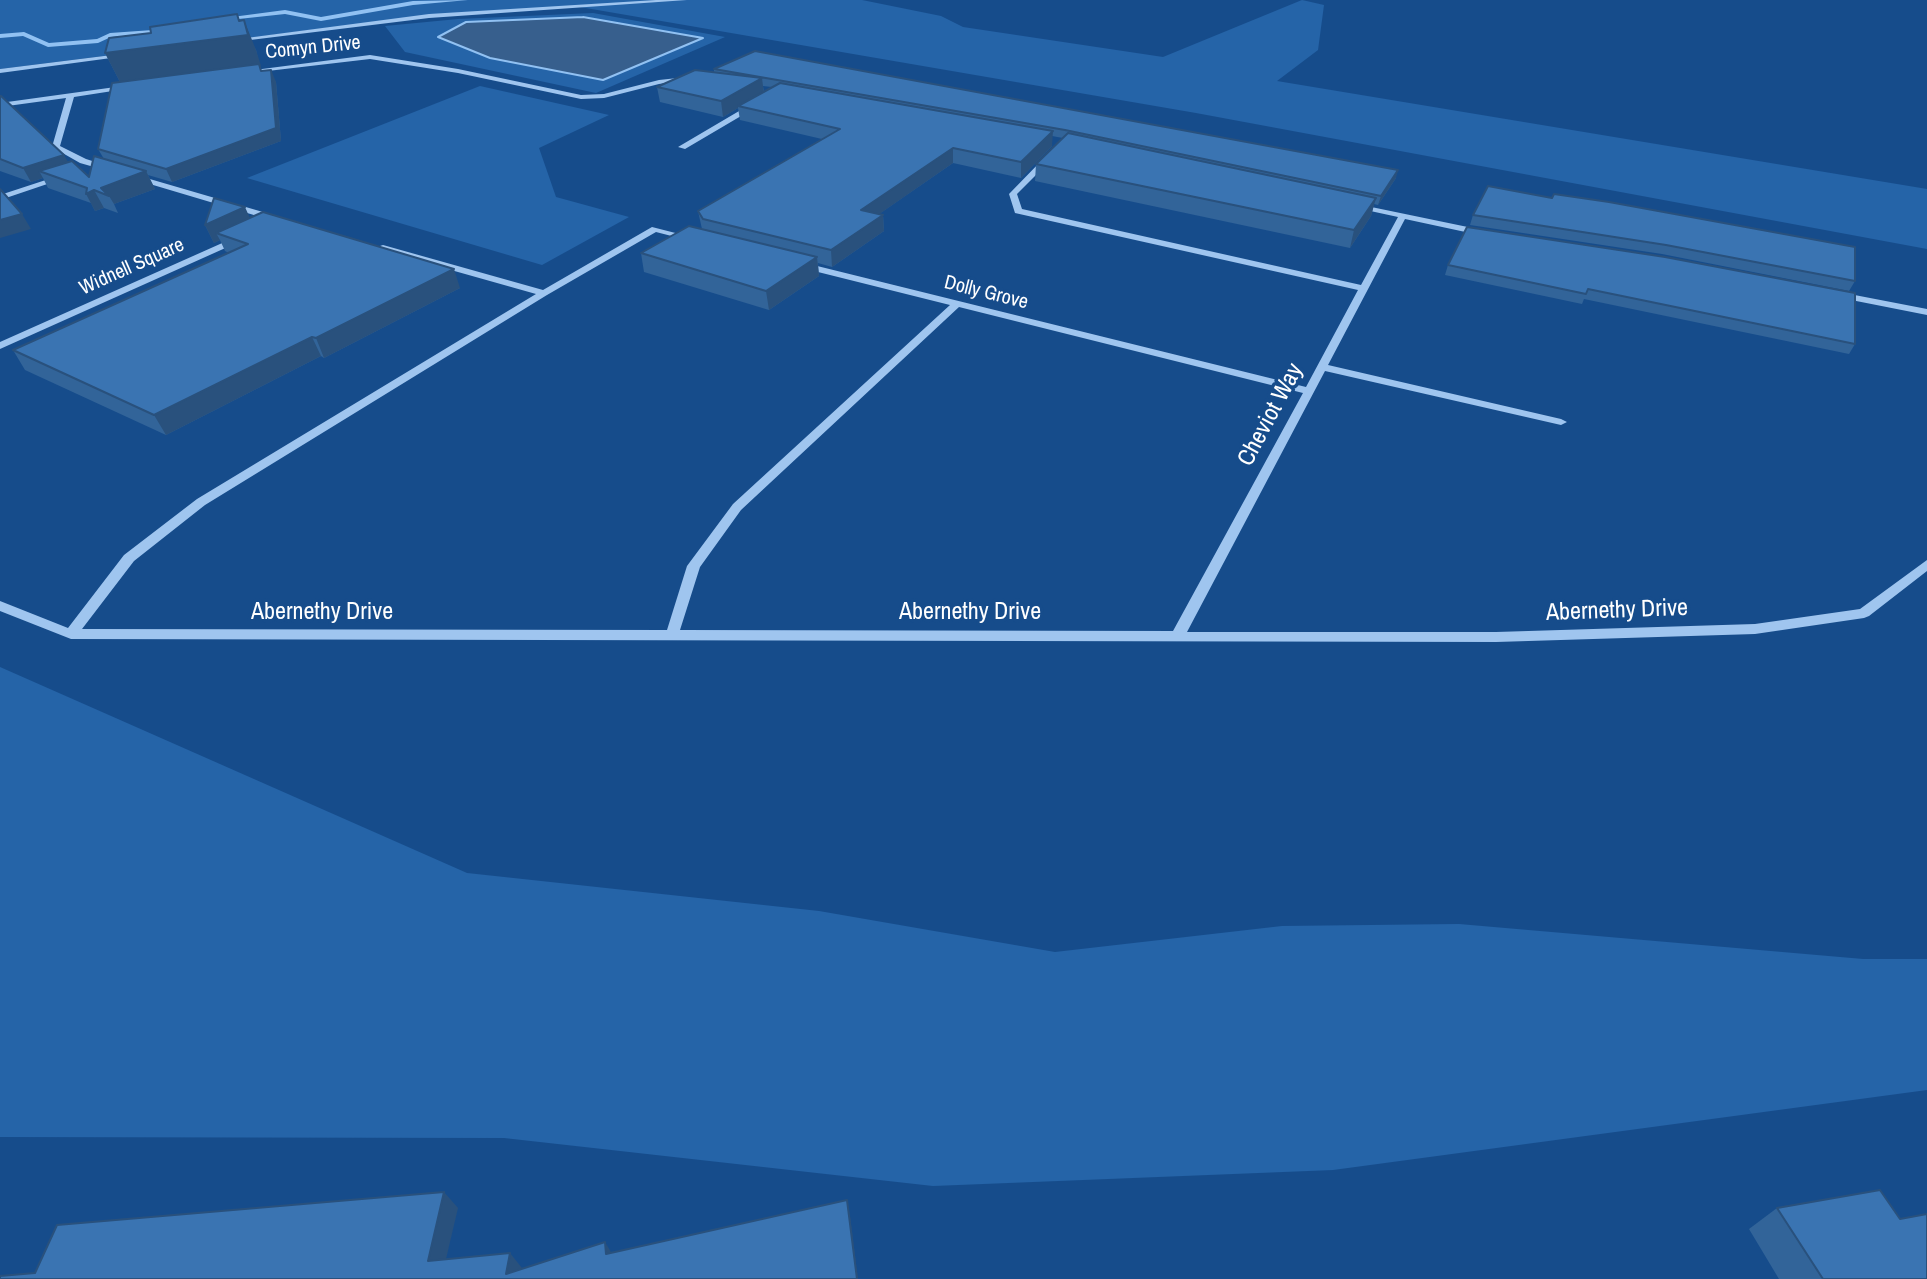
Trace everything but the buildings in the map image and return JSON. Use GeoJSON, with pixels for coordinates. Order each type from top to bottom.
{"type":"FeatureCollection","features":[{"type":"Feature","properties":{"kind":"street"},"geometry":{"type":"LineString","coordinates":[[223,41],[442,15],[684,0]]}},
{"type":"Feature","properties":{"kind":"street"},"geometry":{"type":"LineString","coordinates":[[0,71],[134,53]]}},
{"type":"Feature","properties":{"kind":"street","name":"Comyn Drive"},"geometry":{"type":"LineString","coordinates":[[225,75],[370,57],[458,71],[581,97],[604,96],[659,82],[690,79]]}},
{"type":"Feature","properties":{"kind":"street"},"geometry":{"type":"LineString","coordinates":[[0,105],[147,85]]}},
{"type":"Feature","properties":{"kind":"street"},"geometry":{"type":"LineString","coordinates":[[71,94],[56,147],[115,171]]}},
{"type":"Feature","properties":{"kind":"street"},"geometry":{"type":"LineString","coordinates":[[682,147],[765,100]]}},
{"type":"Feature","properties":{"kind":"street"},"geometry":{"type":"LineString","coordinates":[[1054,153],[1013,194],[1018,211],[1363,288]]}},
{"type":"Feature","properties":{"kind":"street"},"geometry":{"type":"LineString","coordinates":[[86,171],[100,166]]}},
{"type":"Feature","properties":{"kind":"street"},"geometry":{"type":"LineString","coordinates":[[0,198],[71,175]]}},
{"type":"Feature","properties":{"kind":"street"},"geometry":{"type":"LineString","coordinates":[[130,175],[294,224]]}},
{"type":"Feature","properties":{"kind":"street"},"geometry":{"type":"LineString","coordinates":[[1341,202],[1496,235]]}},
{"type":"Feature","properties":{"kind":"street","name":"Cheviot Way"},"geometry":{"type":"LineString","coordinates":[[1179,634],[1403,215]]}},
{"type":"Feature","properties":{"kind":"street"},"geometry":{"type":"LineString","coordinates":[[265,227],[279,220]]}},
{"type":"Feature","properties":{"kind":"street"},"geometry":{"type":"LineString","coordinates":[[71,634],[129,558],[201,502],[655,229],[701,240]]}},
{"type":"Feature","properties":{"kind":"street","name":"Widnell Square"},"geometry":{"type":"LineString","coordinates":[[0,346],[250,233]]}},
{"type":"Feature","properties":{"kind":"street"},"geometry":{"type":"LineString","coordinates":[[367,244],[544,293]]}},
{"type":"Feature","properties":{"kind":"street","name":"Dolly Grove"},"geometry":{"type":"LineString","coordinates":[[791,262],[1309,391]]}},
{"type":"Feature","properties":{"kind":"street"},"geometry":{"type":"LineString","coordinates":[[1833,294],[1927,312]]}},
{"type":"Feature","properties":{"kind":"street"},"geometry":{"type":"LineString","coordinates":[[672,635],[694,566],[737,507],[957,304]]}},
{"type":"Feature","properties":{"kind":"street"},"geometry":{"type":"LineString","coordinates":[[1322,367],[1561,422]]}},
{"type":"Feature","properties":{"kind":"street","name":"Abernethy Drive"},"geometry":{"type":"LineString","coordinates":[[0,606],[71,634],[1496,637],[1755,629],[1864,613],[1927,564]]}},
{"type":"Feature","properties":{"kind":"shaded area"},"geometry":{"type":"Polygon","coordinates":[[[0,0],[862,0],[941,16],[963,27],[1163,57],[1302,0],[1324,5],[1318,50],[1277,81],[1927,189],[1927,249],[1196,113],[580,7],[438,14],[0,69],[0,0]]]}},
{"type":"Feature","properties":{"kind":"shaded area"},"geometry":{"type":"Polygon","coordinates":[[[593,13],[725,37],[596,93],[405,52],[385,26],[458,19],[593,13]]]}},
{"type":"Feature","properties":{"kind":"shaded area"},"geometry":{"type":"Polygon","coordinates":[[[583,17],[703,38],[603,80],[490,58],[438,37],[466,22],[583,17]]]}},
{"type":"Feature","properties":{"kind":"shaded area"},"geometry":{"type":"Polygon","coordinates":[[[480,86],[609,115],[539,148],[556,197],[629,217],[542,265],[247,178],[480,86]]]}},
{"type":"Feature","properties":{"kind":"shaded area"},"geometry":{"type":"Polygon","coordinates":[[[0,667],[467,873],[819,911],[1055,952],[1282,926],[1459,924],[1863,959],[1927,959],[1927,1090],[1333,1170],[933,1186],[504,1138],[0,1137],[0,667]]]}},
{"type":"Feature","properties":{"kind":"waterway"},"geometry":{"type":"LineString","coordinates":[[220,19],[285,12],[321,19],[413,3],[465,0]]}},
{"type":"Feature","properties":{"kind":"waterway"},"geometry":{"type":"LineString","coordinates":[[0,36],[24,34],[48,45],[98,41],[110,35],[167,31]]}}]}
